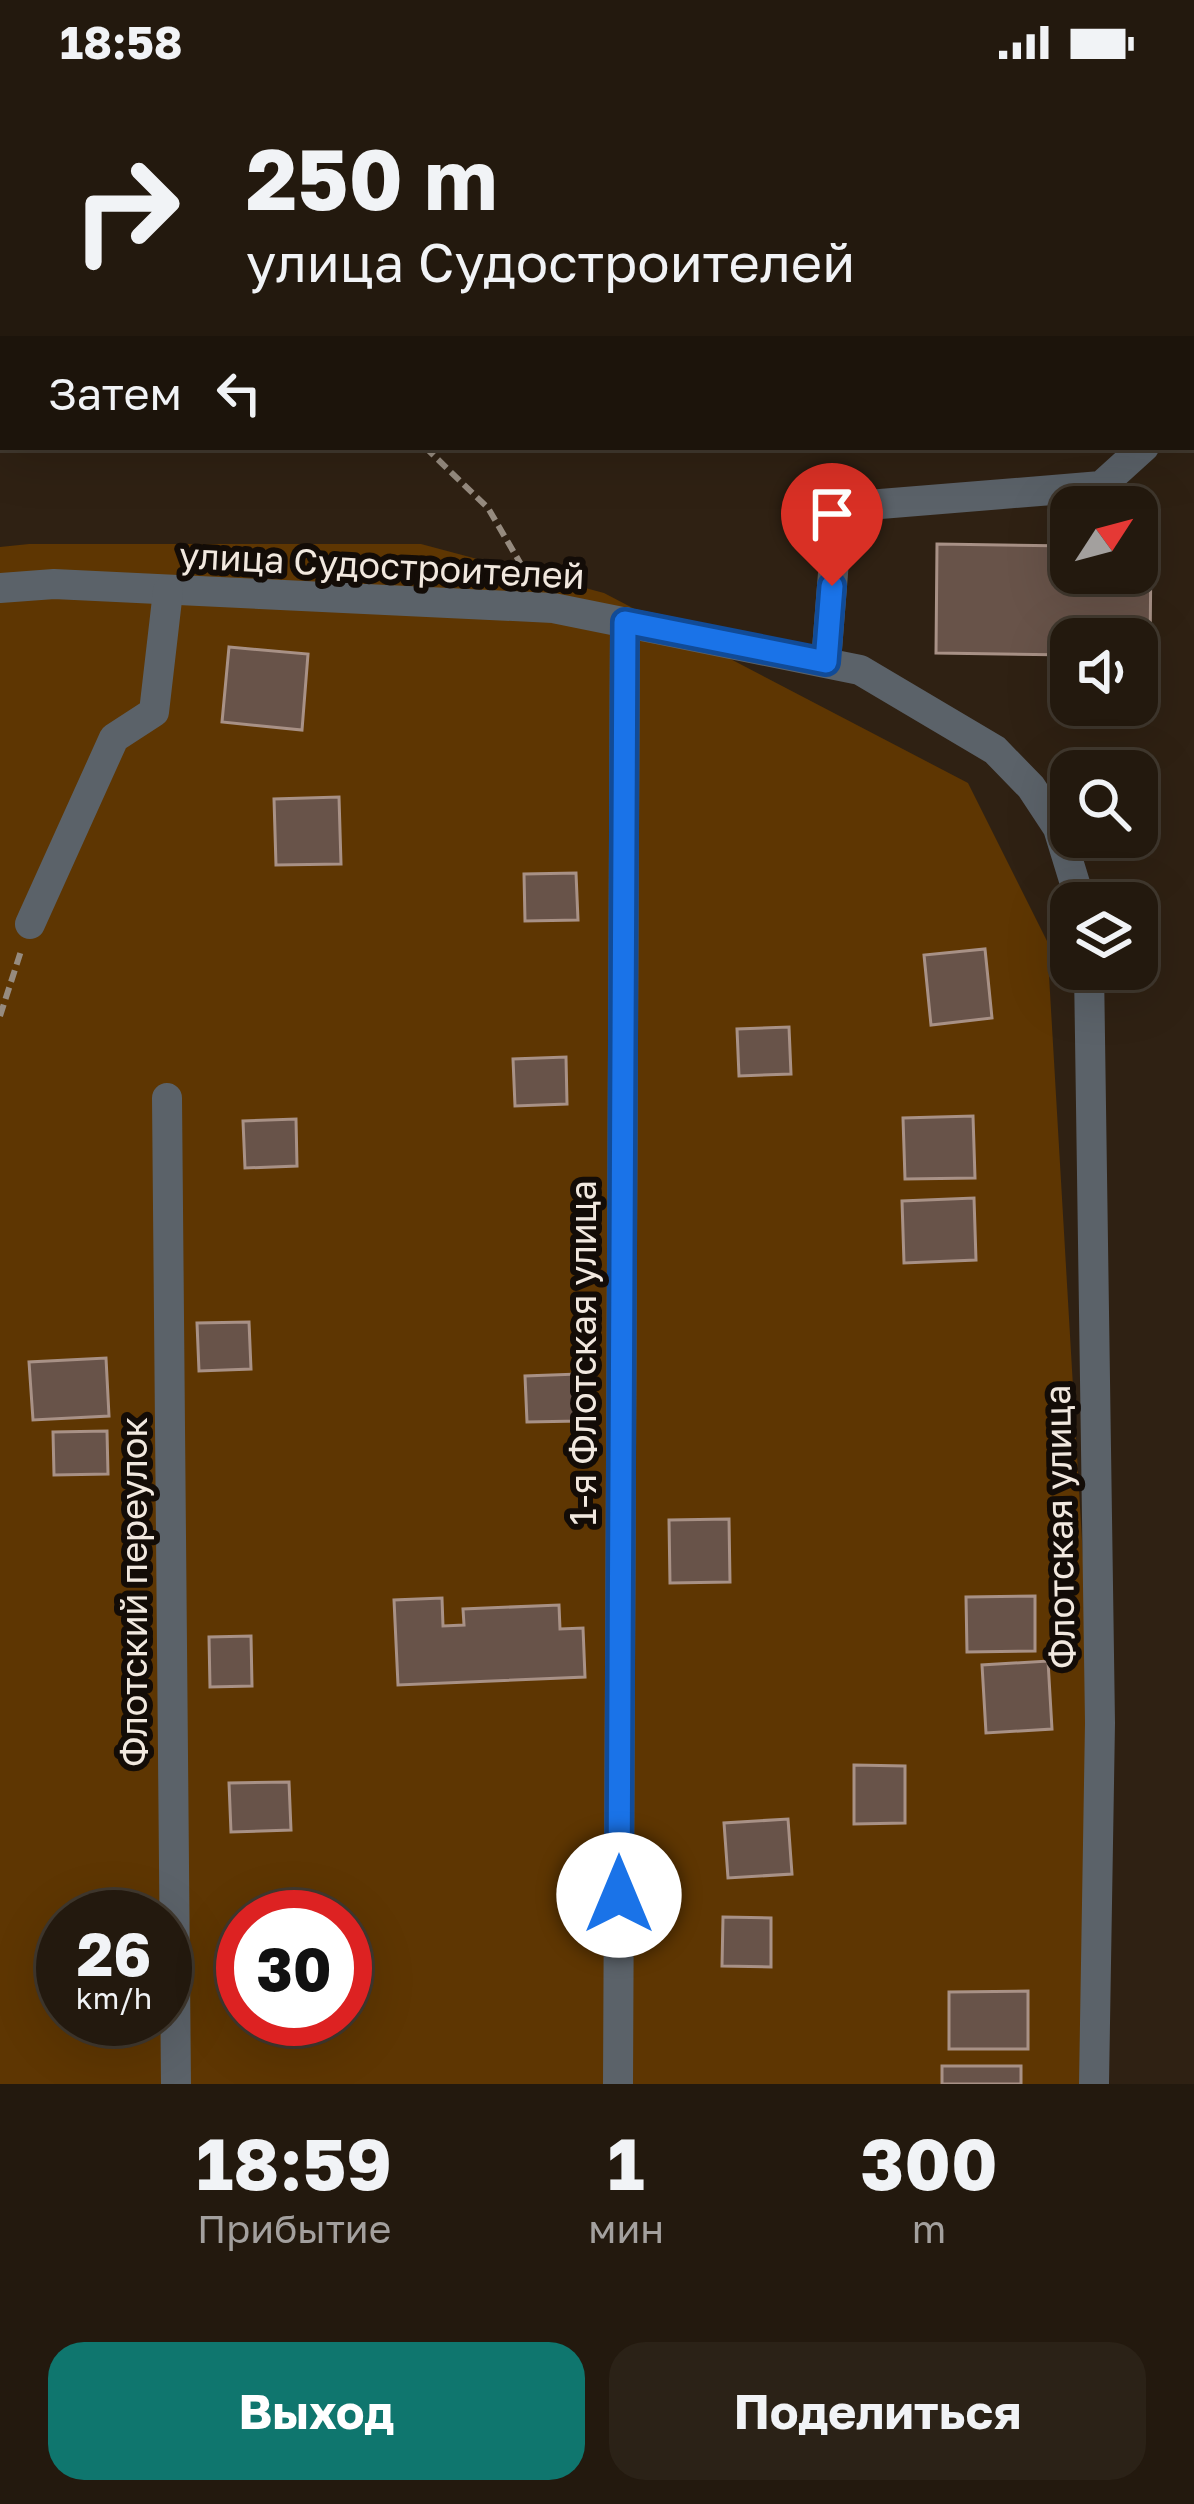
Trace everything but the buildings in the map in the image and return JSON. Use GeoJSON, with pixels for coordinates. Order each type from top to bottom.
{"type":"FeatureCollection","features":[{"type":"Feature","properties":{"kind":"street"},"geometry":{"type":"LineString","coordinates":[[1075,882],[1058,828],[1031,787],[995,750],[860,670],[826,662],[835,548],[868,505],[1101,486],[1141,450]]}},
{"type":"Feature","properties":{"kind":"street","name":"улица Судостроителей"},"geometry":{"type":"LineString","coordinates":[[0,587],[54,584],[546,608],[826,662]]}},
{"type":"Feature","properties":{"kind":"street"},"geometry":{"type":"LineString","coordinates":[[30,924],[114,738],[154,712],[168,591]]}},
{"type":"Feature","properties":{"kind":"street","name":"1-я Флотская улица"},"geometry":{"type":"LineString","coordinates":[[618,2084],[625,622]]}},
{"type":"Feature","properties":{"kind":"street","name":"Флотская улица"},"geometry":{"type":"LineString","coordinates":[[1089,990],[1100,1723],[1094,2084]]}},
{"type":"Feature","properties":{"kind":"street","name":"Флотский переулок"},"geometry":{"type":"LineString","coordinates":[[167,1099],[176,2084]]}},
{"type":"Feature","properties":{"kind":"path"},"geometry":{"type":"LineString","coordinates":[[428,450],[488,508],[546,608]]}},
{"type":"Feature","properties":{"kind":"path"},"geometry":{"type":"LineString","coordinates":[[0,1016],[30,924]]}},
{"type":"Feature","properties":{"kind":"shaded area"},"geometry":{"type":"Polygon","coordinates":[[[421,544],[604,593],[968,783],[1047,941],[1091,1695],[1081,2084],[0,2084],[0,547],[421,544]]]}},
{"type":"Feature","properties":{"kind":"route"},"geometry":{"type":"LineString","coordinates":[[619,1895],[625,622],[826,662],[832,586]]}}]}
